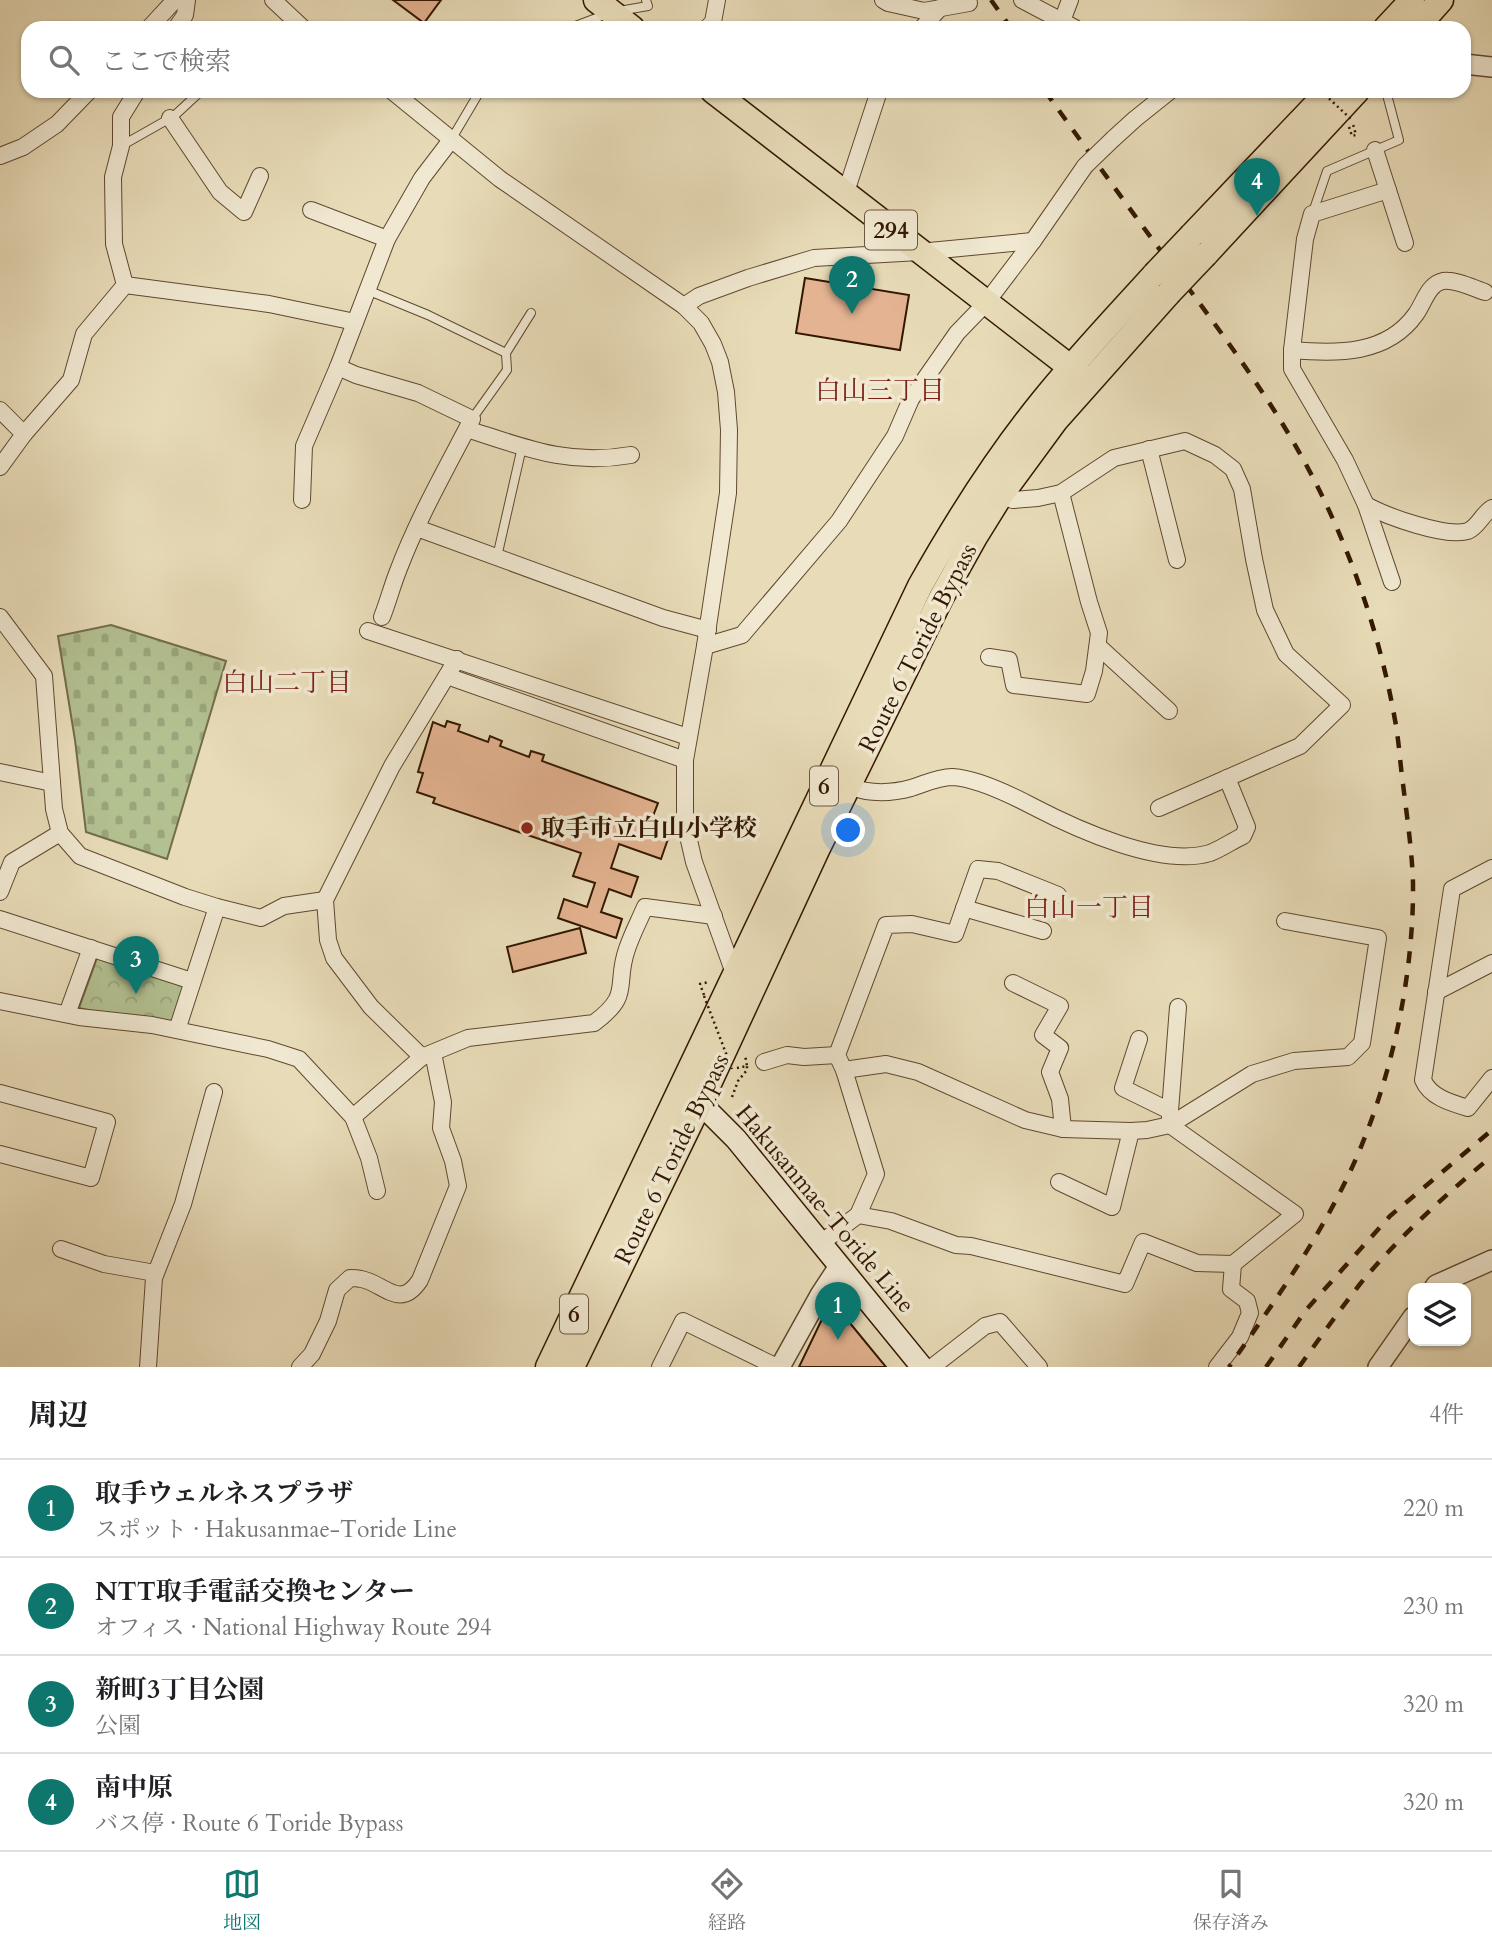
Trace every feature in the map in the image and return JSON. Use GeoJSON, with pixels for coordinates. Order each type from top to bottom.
{"type":"FeatureCollection","features":[{"type":"Feature","properties":{"kind":"highway"},"geometry":{"type":"LineString","coordinates":[[1392,21],[1412,0]]}},
{"type":"Feature","properties":{"kind":"highway"},"geometry":{"type":"LineString","coordinates":[[1422,21],[1441,0]]}},
{"type":"Feature","properties":{"kind":"highway"},"geometry":{"type":"LineString","coordinates":[[604,6],[623,21]]}},
{"type":"Feature","properties":{"kind":"highway","name":"294"},"geometry":{"type":"LineString","coordinates":[[722,98],[1080,375]]}},
{"type":"Feature","properties":{"kind":"highway","name":"Route 6 Toride Bypass"},"geometry":{"type":"LineString","coordinates":[[572,1367],[690,1097],[735,976],[882,665],[954,527],[1039,405],[1080,375],[1198,245],[1323,98]]}},
{"type":"Feature","properties":{"kind":"highway","name":"Route 6 Toride Bypass"},"geometry":{"type":"LineString","coordinates":[[1198,245],[1350,98]]}},
{"type":"Feature","properties":{"kind":"highway","name":"Route 6 Toride Bypass"},"geometry":{"type":"LineString","coordinates":[[548,1367],[690,1097],[941,598],[1001,495],[1056,421],[1080,375]]}},
{"type":"Feature","properties":{"kind":"main road","name":"Hakusanmae-Toride Line"},"geometry":{"type":"LineString","coordinates":[[690,1097],[736,1139],[922,1367]]}},
{"type":"Feature","properties":{"kind":"street"},"geometry":{"type":"LineString","coordinates":[[156,21],[175,0]]}},
{"type":"Feature","properties":{"kind":"street"},"geometry":{"type":"LineString","coordinates":[[181,21],[185,15],[187,0]]}},
{"type":"Feature","properties":{"kind":"street"},"geometry":{"type":"LineString","coordinates":[[274,0],[296,21]]}},
{"type":"Feature","properties":{"kind":"street"},"geometry":{"type":"LineString","coordinates":[[713,21],[717,0]]}},
{"type":"Feature","properties":{"kind":"street"},"geometry":{"type":"LineString","coordinates":[[883,0],[924,11],[970,3]]}},
{"type":"Feature","properties":{"kind":"street"},"geometry":{"type":"LineString","coordinates":[[1022,0],[1061,21]]}},
{"type":"Feature","properties":{"kind":"street"},"geometry":{"type":"LineString","coordinates":[[1069,21],[1070,0]]}},
{"type":"Feature","properties":{"kind":"street"},"geometry":{"type":"LineString","coordinates":[[928,21],[940,8]]}},
{"type":"Feature","properties":{"kind":"street"},"geometry":{"type":"LineString","coordinates":[[1471,65],[1492,67]]}},
{"type":"Feature","properties":{"kind":"street"},"geometry":{"type":"LineString","coordinates":[[0,156],[23,147],[57,124],[82,98]]}},
{"type":"Feature","properties":{"kind":"street"},"geometry":{"type":"LineString","coordinates":[[125,285],[114,244],[113,177],[121,146],[121,117],[133,98]]}},
{"type":"Feature","properties":{"kind":"street"},"geometry":{"type":"LineString","coordinates":[[400,98],[500,180],[684,306],[701,323],[720,362],[729,430],[728,494],[707,638],[688,737],[685,760],[685,823],[694,862],[735,976]]}},
{"type":"Feature","properties":{"kind":"street"},"geometry":{"type":"LineString","coordinates":[[845,195],[877,98]]}},
{"type":"Feature","properties":{"kind":"street"},"geometry":{"type":"LineString","coordinates":[[417,528],[663,618],[707,638],[742,635],[839,521],[895,436],[911,400],[957,333],[986,303],[1085,166],[1161,98]]}},
{"type":"Feature","properties":{"kind":"street"},"geometry":{"type":"LineString","coordinates":[[170,118],[220,192],[244,212],[260,176]]}},
{"type":"Feature","properties":{"kind":"street"},"geometry":{"type":"LineString","coordinates":[[302,500],[304,446],[387,239],[422,178],[451,140]]}},
{"type":"Feature","properties":{"kind":"street"},"geometry":{"type":"LineString","coordinates":[[1375,150],[1405,243]]}},
{"type":"Feature","properties":{"kind":"street"},"geometry":{"type":"LineString","coordinates":[[1388,190],[1312,214],[1305,239],[1292,369],[1345,460],[1366,505],[1392,582]]}},
{"type":"Feature","properties":{"kind":"street"},"geometry":{"type":"LineString","coordinates":[[311,210],[387,239]]}},
{"type":"Feature","properties":{"kind":"street"},"geometry":{"type":"LineString","coordinates":[[684,306],[699,296],[814,258],[919,252],[1033,241]]}},
{"type":"Feature","properties":{"kind":"street"},"geometry":{"type":"LineString","coordinates":[[1292,350],[1328,354],[1365,348],[1389,339],[1417,313],[1431,287],[1442,281],[1451,281],[1485,292]]}},
{"type":"Feature","properties":{"kind":"street"},"geometry":{"type":"LineString","coordinates":[[125,285],[269,304],[355,322]]}},
{"type":"Feature","properties":{"kind":"street"},"geometry":{"type":"LineString","coordinates":[[0,467],[24,434],[71,380],[84,334],[125,285]]}},
{"type":"Feature","properties":{"kind":"street"},"geometry":{"type":"LineString","coordinates":[[338,366],[356,375],[418,393],[470,424],[522,447],[559,457],[608,459],[631,455]]}},
{"type":"Feature","properties":{"kind":"street"},"geometry":{"type":"LineString","coordinates":[[0,410],[24,434]]}},
{"type":"Feature","properties":{"kind":"street"},"geometry":{"type":"LineString","coordinates":[[383,617],[398,570],[440,480],[470,424]]}},
{"type":"Feature","properties":{"kind":"street"},"geometry":{"type":"LineString","coordinates":[[1001,495],[1013,500],[1061,493],[1114,458],[1185,441],[1215,455],[1233,469],[1242,489],[1265,610],[1286,654],[1342,705],[1300,746],[1159,808]]}},
{"type":"Feature","properties":{"kind":"street"},"geometry":{"type":"LineString","coordinates":[[1149,449],[1177,560]]}},
{"type":"Feature","properties":{"kind":"street"},"geometry":{"type":"LineString","coordinates":[[989,657],[1009,660],[1014,685],[1087,694],[1094,671],[1099,633],[1061,493]]}},
{"type":"Feature","properties":{"kind":"street"},"geometry":{"type":"LineString","coordinates":[[1366,505],[1385,516],[1409,523],[1465,532],[1473,528],[1492,506]]}},
{"type":"Feature","properties":{"kind":"street"},"geometry":{"type":"LineString","coordinates":[[0,617],[44,676],[54,809],[60,833],[80,856],[185,897],[261,918],[284,906],[325,900]]}},
{"type":"Feature","properties":{"kind":"street"},"geometry":{"type":"LineString","coordinates":[[368,631],[688,737]]}},
{"type":"Feature","properties":{"kind":"street"},"geometry":{"type":"LineString","coordinates":[[1098,646],[1170,711]]}},
{"type":"Feature","properties":{"kind":"street"},"geometry":{"type":"LineString","coordinates":[[300,1367],[312,1354],[328,1321],[337,1290],[349,1278],[362,1279],[394,1295],[414,1289],[458,1185],[441,1128],[443,1102],[428,1055],[371,1007],[334,958],[328,940],[325,900],[392,766],[457,659]]}},
{"type":"Feature","properties":{"kind":"street"},"geometry":{"type":"LineString","coordinates":[[447,676],[685,760]]}},
{"type":"Feature","properties":{"kind":"street"},"geometry":{"type":"LineString","coordinates":[[0,772],[52,783]]}},
{"type":"Feature","properties":{"kind":"street"},"geometry":{"type":"LineString","coordinates":[[848,786],[866,793],[887,793],[952,777],[980,783],[1070,826],[1117,844],[1177,857],[1209,853],[1243,836],[1247,827],[1227,778]]}},
{"type":"Feature","properties":{"kind":"street"},"geometry":{"type":"LineString","coordinates":[[0,892],[6,860],[60,833]]}},
{"type":"Feature","properties":{"kind":"street"},"geometry":{"type":"LineString","coordinates":[[1492,868],[1452,889],[1423,1080],[1427,1090],[1449,1102],[1468,1108],[1492,1078]]}},
{"type":"Feature","properties":{"kind":"street"},"geometry":{"type":"LineString","coordinates":[[821,1243],[858,1215],[876,1174],[840,1063],[886,925],[912,924],[955,934],[978,869],[998,871],[1058,895]]}},
{"type":"Feature","properties":{"kind":"street"},"geometry":{"type":"LineString","coordinates":[[177,1030],[216,907]]}},
{"type":"Feature","properties":{"kind":"street"},"geometry":{"type":"LineString","coordinates":[[353,1117],[428,1055],[468,1038],[594,1023],[611,1011],[620,998],[626,951],[645,907],[714,916]]}},
{"type":"Feature","properties":{"kind":"street"},"geometry":{"type":"LineString","coordinates":[[964,908],[1043,931]]}},
{"type":"Feature","properties":{"kind":"street"},"geometry":{"type":"LineString","coordinates":[[0,919],[192,981]]}},
{"type":"Feature","properties":{"kind":"street"},"geometry":{"type":"LineString","coordinates":[[764,1062],[787,1055],[840,1063],[886,1064],[918,1072],[1025,1120],[1063,1129],[1147,1130],[1252,1074],[1294,1061],[1348,1056],[1362,1043],[1378,938],[1285,922]]}},
{"type":"Feature","properties":{"kind":"street"},"geometry":{"type":"LineString","coordinates":[[67,1014],[91,948]]}},
{"type":"Feature","properties":{"kind":"street"},"geometry":{"type":"LineString","coordinates":[[1436,992],[1492,963]]}},
{"type":"Feature","properties":{"kind":"street"},"geometry":{"type":"LineString","coordinates":[[1013,983],[1060,1006],[1043,1035],[1060,1048],[1050,1072],[1060,1099],[1063,1129]]}},
{"type":"Feature","properties":{"kind":"street"},"geometry":{"type":"LineString","coordinates":[[0,1001],[67,1014],[152,1025],[268,1049],[299,1059],[353,1117],[369,1158],[377,1191]]}},
{"type":"Feature","properties":{"kind":"street"},"geometry":{"type":"LineString","coordinates":[[1170,1118],[1178,1007]]}},
{"type":"Feature","properties":{"kind":"street"},"geometry":{"type":"LineString","coordinates":[[858,1215],[891,1221],[956,1245],[971,1246],[1125,1284],[1143,1242],[1197,1263],[1233,1264],[1296,1214],[1170,1118],[1123,1088],[1139,1039]]}},
{"type":"Feature","properties":{"kind":"street"},"geometry":{"type":"LineString","coordinates":[[148,1367],[155,1273],[183,1204],[214,1092]]}},
{"type":"Feature","properties":{"kind":"street"},"geometry":{"type":"LineString","coordinates":[[0,1093],[107,1122],[91,1178],[0,1154]]}},
{"type":"Feature","properties":{"kind":"street"},"geometry":{"type":"LineString","coordinates":[[1059,1182],[1112,1207],[1131,1131]]}},
{"type":"Feature","properties":{"kind":"street"},"geometry":{"type":"LineString","coordinates":[[61,1249],[104,1264],[155,1273]]}},
{"type":"Feature","properties":{"kind":"street"},"geometry":{"type":"LineString","coordinates":[[1440,1283],[1492,1260]]}},
{"type":"Feature","properties":{"kind":"street"},"geometry":{"type":"LineString","coordinates":[[1217,1367],[1240,1337],[1250,1313],[1247,1301],[1231,1289],[1233,1264]]}},
{"type":"Feature","properties":{"kind":"street"},"geometry":{"type":"LineString","coordinates":[[660,1367],[683,1321],[778,1367],[839,1266]]}},
{"type":"Feature","properties":{"kind":"street"},"geometry":{"type":"LineString","coordinates":[[932,1367],[985,1326],[1000,1322],[1039,1367]]}},
{"type":"Feature","properties":{"kind":"street"},"geometry":{"type":"LineString","coordinates":[[1378,1367],[1408,1324]]}},
{"type":"Feature","properties":{"kind":"lane"},"geometry":{"type":"LineString","coordinates":[[581,21],[604,6],[648,6],[646,0]]}},
{"type":"Feature","properties":{"kind":"lane"},"geometry":{"type":"LineString","coordinates":[[121,146],[170,118],[193,98]]}},
{"type":"Feature","properties":{"kind":"lane"},"geometry":{"type":"LineString","coordinates":[[451,140],[476,98]]}},
{"type":"Feature","properties":{"kind":"lane"},"geometry":{"type":"LineString","coordinates":[[1312,214],[1327,171],[1399,140],[1388,98]]}},
{"type":"Feature","properties":{"kind":"lane"},"geometry":{"type":"LineString","coordinates":[[367,290],[428,315],[506,353]]}},
{"type":"Feature","properties":{"kind":"lane"},"geometry":{"type":"LineString","coordinates":[[470,424],[508,370],[506,353],[531,313]]}},
{"type":"Feature","properties":{"kind":"lane"},"geometry":{"type":"LineString","coordinates":[[497,556],[522,447]]}},
{"type":"Feature","properties":{"kind":"path"},"geometry":{"type":"LineString","coordinates":[[1328,98],[1350,122]]}},
{"type":"Feature","properties":{"kind":"path"},"geometry":{"type":"LineString","coordinates":[[704,996],[732,1069],[747,1066]]}},
{"type":"Feature","properties":{"kind":"path"},"geometry":{"type":"LineString","coordinates":[[732,1097],[738,1081],[747,1070],[743,1049]]}},
{"type":"Feature","properties":{"kind":"green space"},"geometry":{"type":"Polygon","coordinates":[[[111,625],[226,661],[167,859],[86,832],[75,740],[58,636],[111,625]]]}},
{"type":"Feature","properties":{"kind":"green space"},"geometry":{"type":"Polygon","coordinates":[[[97,958],[192,981],[177,1030],[79,1008],[97,958]]]}},
{"type":"Feature","properties":{"kind":"building"},"geometry":{"type":"Polygon","coordinates":[[[393,0],[441,0],[425,21],[421,21],[393,0]]]}},
{"type":"Feature","properties":{"kind":"building"},"geometry":{"type":"Polygon","coordinates":[[[805,278],[909,295],[900,350],[796,333],[805,278]]]}},
{"type":"Feature","properties":{"kind":"building"},"geometry":{"type":"Polygon","coordinates":[[[447,721],[460,725],[458,731],[488,742],[490,736],[502,741],[500,746],[529,757],[531,751],[544,755],[542,761],[658,803],[648,829],[669,836],[661,859],[619,844],[611,868],[638,877],[631,897],[609,889],[601,912],[622,919],[616,938],[558,918],[564,899],[587,907],[595,883],[573,876],[581,853],[433,803],[435,798],[417,792],[423,773],[418,772],[433,722],[445,727],[447,721]]]}},
{"type":"Feature","properties":{"kind":"building"},"geometry":{"type":"Polygon","coordinates":[[[580,928],[586,953],[513,972],[507,947],[580,928]]]}},
{"type":"Feature","properties":{"kind":"building"},"geometry":{"type":"Polygon","coordinates":[[[840,1311],[886,1367],[799,1367],[825,1313],[840,1311]]]}},
{"type":"Feature","properties":{"kind":"railway"},"geometry":{"type":"LineString","coordinates":[[991,0],[1006,21]]}},
{"type":"Feature","properties":{"kind":"railway"},"geometry":{"type":"LineString","coordinates":[[1050,98],[1242,362],[1303,459],[1334,521],[1359,585],[1380,652],[1396,728],[1413,883],[1409,957],[1388,1069],[1364,1140],[1323,1224],[1229,1367]]}},
{"type":"Feature","properties":{"kind":"railway"},"geometry":{"type":"LineString","coordinates":[[1266,1367],[1306,1310],[1390,1216],[1492,1130]]}},
{"type":"Feature","properties":{"kind":"railway"},"geometry":{"type":"LineString","coordinates":[[1299,1367],[1352,1294],[1390,1250],[1492,1156]]}},
{"type":"Feature","properties":{"kind":"place","name":"南中原"},"geometry":{"type":"Point","coordinates":[1257,216]}},
{"type":"Feature","properties":{"kind":"place","name":"NTT取手電話交換センター"},"geometry":{"type":"Point","coordinates":[852,314]}},
{"type":"Feature","properties":{"kind":"place","name":"取手市立白山小学校"},"geometry":{"type":"Point","coordinates":[527,828]}},
{"type":"Feature","properties":{"kind":"place","name":"新町3丁目公園"},"geometry":{"type":"Point","coordinates":[136,994]}},
{"type":"Feature","properties":{"kind":"place","name":"取手ウェルネスプラザ"},"geometry":{"type":"Point","coordinates":[838,1340]}},
{"type":"Feature","properties":{"kind":"district","name":"白山三丁目"},"geometry":{"type":"Point","coordinates":[880,390]}},
{"type":"Feature","properties":{"kind":"district","name":"白山二丁目"},"geometry":{"type":"Point","coordinates":[287,682]}},
{"type":"Feature","properties":{"kind":"district","name":"白山一丁目"},"geometry":{"type":"Point","coordinates":[1089,907]}}]}
